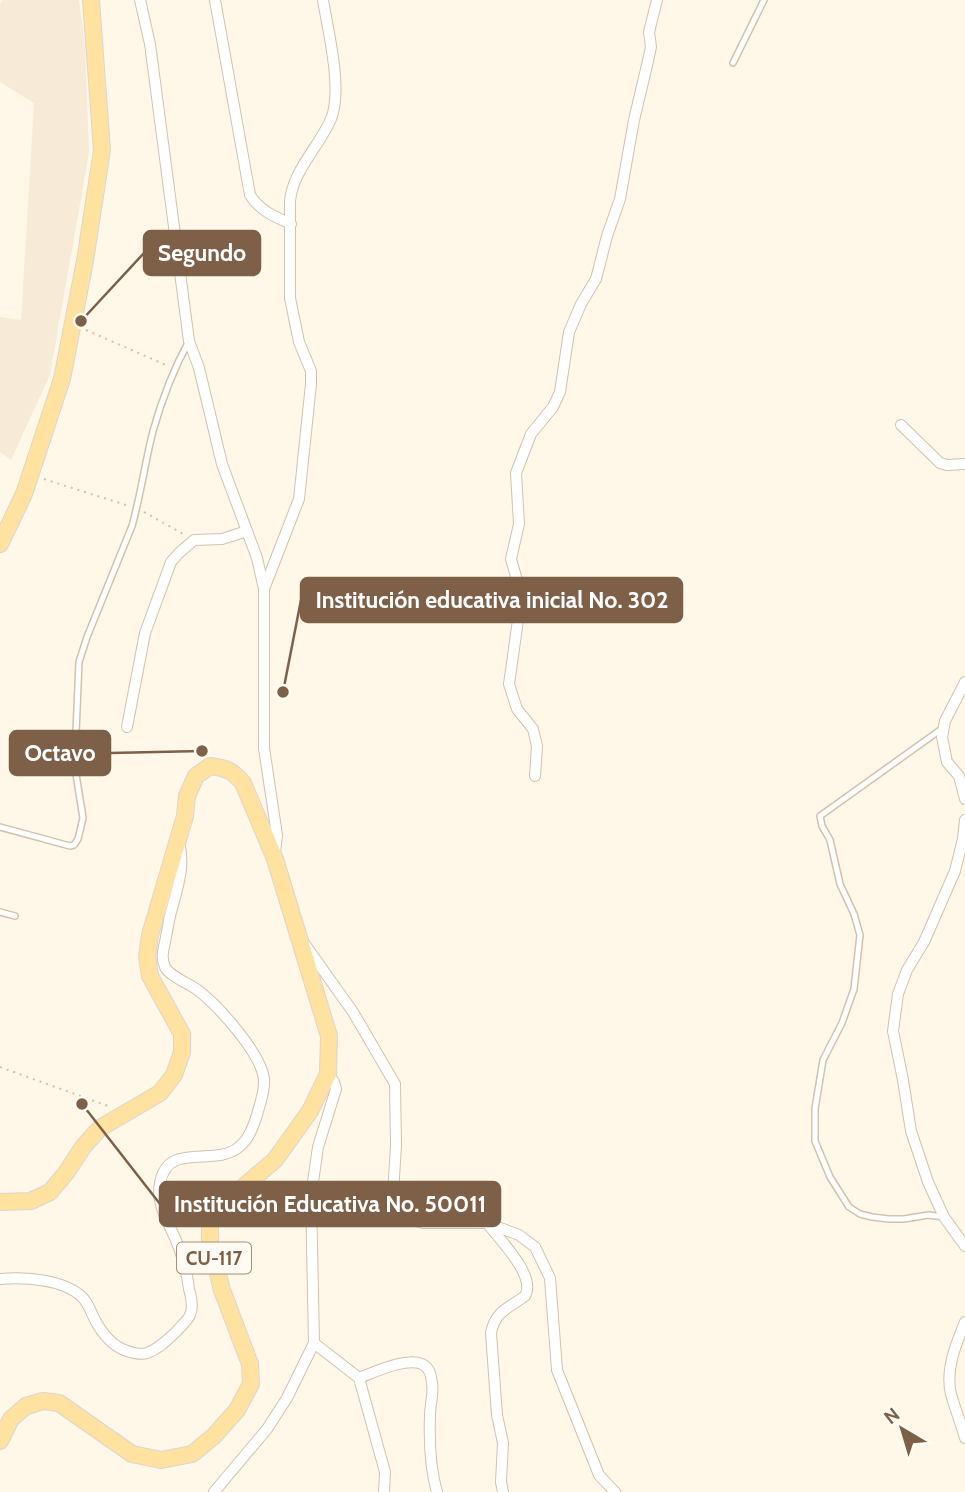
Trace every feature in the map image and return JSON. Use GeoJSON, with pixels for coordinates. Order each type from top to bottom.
{"type":"FeatureCollection","features":[{"type":"Feature","properties":{"kind":"main road"},"geometry":{"type":"LineString","coordinates":[[0,544],[23,494],[62,379],[85,261],[102,150],[91,0]]}},
{"type":"Feature","properties":{"kind":"main road","name":"CU-117"},"geometry":{"type":"LineString","coordinates":[[0,1202],[31,1201],[50,1192],[100,1128],[160,1093],[174,1075],[182,1052],[182,1034],[149,976],[147,957],[150,934],[185,816],[187,796],[196,776],[210,766],[225,768],[235,773],[243,783],[275,859],[329,1036],[328,1074],[310,1111],[275,1160],[221,1206],[210,1223],[210,1242],[222,1290],[250,1364],[251,1384],[237,1410],[214,1436],[192,1454],[161,1460],[132,1454],[59,1404],[43,1401],[26,1406],[11,1419],[0,1441]]}},
{"type":"Feature","properties":{"kind":"street"},"geometry":{"type":"LineString","coordinates":[[140,0],[150,44],[189,341],[199,368],[222,464],[257,558],[264,589],[264,748],[277,835],[275,859]]}},
{"type":"Feature","properties":{"kind":"street"},"geometry":{"type":"LineString","coordinates":[[215,0],[250,195],[261,209],[290,224]]}},
{"type":"Feature","properties":{"kind":"street"},"geometry":{"type":"LineString","coordinates":[[264,589],[299,499],[311,384],[311,371],[299,342],[290,298],[291,188],[329,123],[334,109],[336,81],[323,0]]}},
{"type":"Feature","properties":{"kind":"street"},"geometry":{"type":"LineString","coordinates":[[535,776],[537,746],[533,729],[517,709],[509,684],[520,606],[519,587],[511,559],[519,524],[516,473],[531,434],[560,392],[569,332],[581,303],[596,279],[620,199],[648,61],[649,32],[657,0]]}},
{"type":"Feature","properties":{"kind":"street"},"geometry":{"type":"LineString","coordinates":[[901,425],[940,463],[965,464]]}},
{"type":"Feature","properties":{"kind":"street"},"geometry":{"type":"LineString","coordinates":[[127,727],[145,633],[172,562],[194,540],[222,538],[247,531]]}},
{"type":"Feature","properties":{"kind":"street"},"geometry":{"type":"LineString","coordinates":[[965,682],[945,721],[942,737],[947,762],[959,776],[965,799]]}},
{"type":"Feature","properties":{"kind":"street"},"geometry":{"type":"LineString","coordinates":[[965,820],[955,871],[924,942],[907,970],[898,994],[892,1031],[911,1131],[928,1182],[944,1217],[965,1246]]}},
{"type":"Feature","properties":{"kind":"street"},"geometry":{"type":"LineString","coordinates":[[0,1279],[37,1279],[66,1287],[79,1294],[112,1343],[133,1353],[145,1354],[156,1349],[191,1314],[187,1272],[162,1211],[159,1184],[164,1170],[176,1159],[223,1154],[239,1148],[254,1123],[263,1095],[264,1079],[260,1064],[233,1027],[200,993],[183,979],[168,972],[162,960],[183,855],[178,840]]}},
{"type":"Feature","properties":{"kind":"street"},"geometry":{"type":"LineString","coordinates":[[296,932],[353,1012],[395,1084],[396,1145],[393,1194],[397,1207],[412,1220],[423,1223],[486,1223],[519,1236],[535,1247],[550,1278],[557,1370],[598,1475],[615,1492]]}},
{"type":"Feature","properties":{"kind":"street"},"geometry":{"type":"LineString","coordinates":[[214,1492],[267,1429],[287,1398],[314,1343],[310,1196],[318,1147],[336,1089],[328,1074]]}},
{"type":"Feature","properties":{"kind":"street"},"geometry":{"type":"LineString","coordinates":[[486,1223],[520,1265],[528,1287],[526,1296],[497,1315],[491,1333],[497,1415],[503,1443],[503,1492]]}},
{"type":"Feature","properties":{"kind":"street"},"geometry":{"type":"LineString","coordinates":[[965,1322],[950,1365],[950,1391],[965,1437]]}},
{"type":"Feature","properties":{"kind":"street"},"geometry":{"type":"LineString","coordinates":[[314,1343],[359,1378],[385,1472],[384,1492]]}},
{"type":"Feature","properties":{"kind":"street"},"geometry":{"type":"LineString","coordinates":[[359,1378],[397,1364],[416,1363],[428,1368],[433,1386],[430,1413],[432,1474],[437,1492]]}},
{"type":"Feature","properties":{"kind":"lane"},"geometry":{"type":"LineString","coordinates":[[733,63],[764,0]]}},
{"type":"Feature","properties":{"kind":"lane"},"geometry":{"type":"LineString","coordinates":[[0,827],[70,846],[78,839],[83,818],[75,756],[79,663],[137,508],[153,431],[174,369],[189,341]]}},
{"type":"Feature","properties":{"kind":"lane"},"geometry":{"type":"LineString","coordinates":[[943,729],[820,816],[821,826],[830,839],[840,884],[860,935],[854,989],[842,1023],[823,1060],[815,1109],[815,1140],[831,1177],[849,1207],[860,1214],[904,1219],[928,1214],[944,1217]]}},
{"type":"Feature","properties":{"kind":"lane"},"geometry":{"type":"LineString","coordinates":[[0,912],[15,916]]}},
{"type":"Feature","properties":{"kind":"path"},"geometry":{"type":"LineString","coordinates":[[73,324],[174,369]]}},
{"type":"Feature","properties":{"kind":"path"},"geometry":{"type":"LineString","coordinates":[[30,474],[137,508],[194,540]]}},
{"type":"Feature","properties":{"kind":"path"},"geometry":{"type":"LineString","coordinates":[[0,1067],[126,1112]]}},
{"type":"Feature","properties":{"kind":"shaded area"},"geometry":{"type":"Polygon","coordinates":[[[3,0],[79,0],[85,45],[89,153],[50,375],[11,460],[0,452],[0,317],[21,320],[34,103],[0,82],[0,4],[3,0]]]}},
{"type":"Feature","properties":{"kind":"place","name":"Segundo"},"geometry":{"type":"Point","coordinates":[81,321]}},
{"type":"Feature","properties":{"kind":"place","name":"Institución educativa inicial No. 302"},"geometry":{"type":"Point","coordinates":[283,692]}},
{"type":"Feature","properties":{"kind":"place","name":"Octavo"},"geometry":{"type":"Point","coordinates":[202,751]}},
{"type":"Feature","properties":{"kind":"place","name":"Institución Educativa No. 50011"},"geometry":{"type":"Point","coordinates":[82,1104]}}]}
